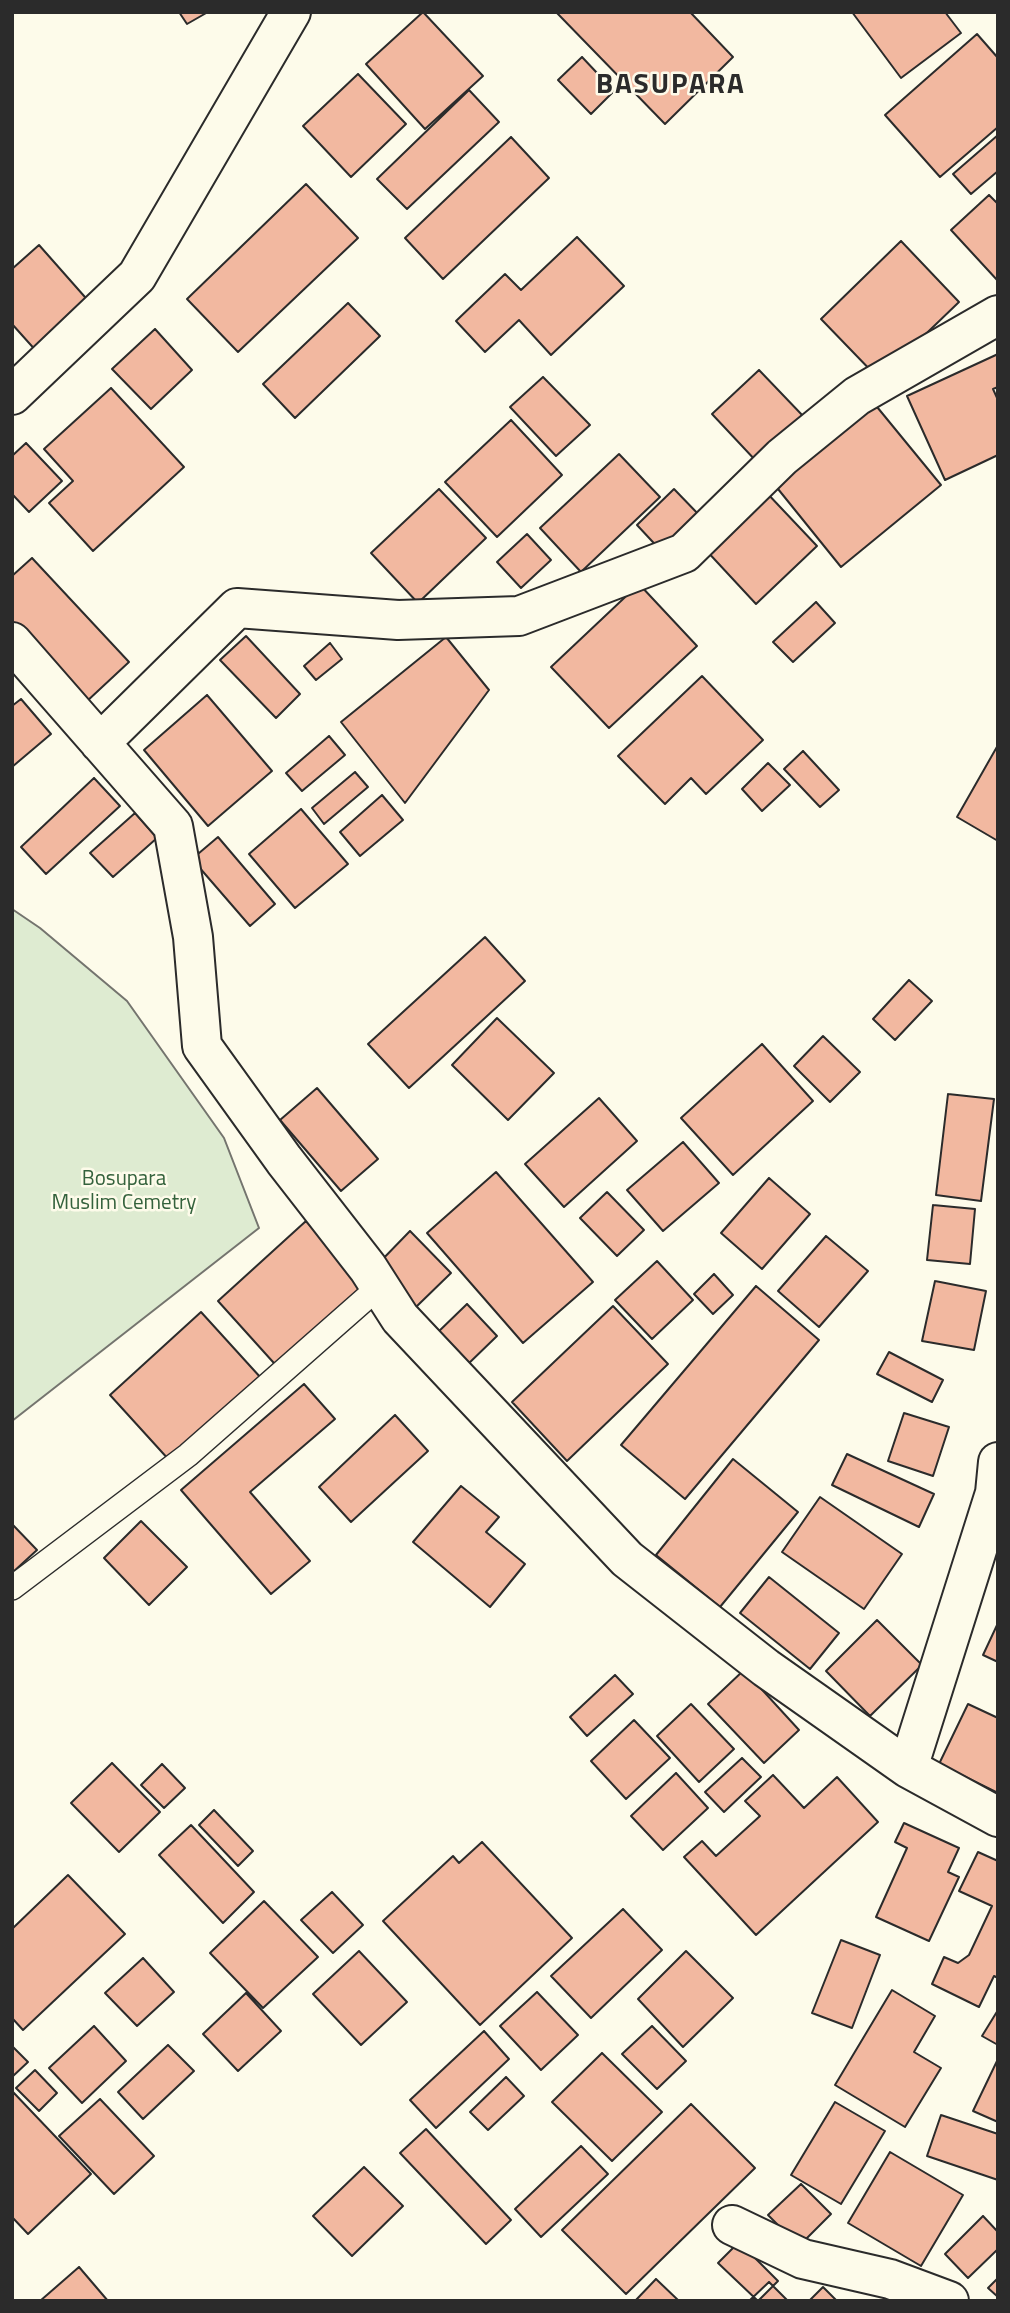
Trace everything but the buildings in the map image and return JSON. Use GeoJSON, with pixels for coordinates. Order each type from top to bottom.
{"type":"FeatureCollection","features":[{"type":"Feature","properties":{"kind":"street"},"geometry":{"type":"LineString","coordinates":[[12,395],[137,276],[291,12]]}},
{"type":"Feature","properties":{"kind":"street"},"geometry":{"type":"LineString","coordinates":[[100,743],[237,608],[398,620],[519,616],[684,553],[782,457],[857,396],[998,315]]}},
{"type":"Feature","properties":{"kind":"street"},"geometry":{"type":"LineString","coordinates":[[12,642],[173,826],[193,937],[202,1046],[284,1160],[368,1268],[400,1318],[627,1559],[766,1668],[908,1768],[998,1817]]}},
{"type":"Feature","properties":{"kind":"street"},"geometry":{"type":"LineString","coordinates":[[908,1768],[995,1493],[998,1462]]}},
{"type":"Feature","properties":{"kind":"street"},"geometry":{"type":"LineString","coordinates":[[732,2225],[803,2259],[890,2279],[949,2301]]}},
{"type":"Feature","properties":{"kind":"lane"},"geometry":{"type":"LineString","coordinates":[[12,1588],[188,1455],[380,1286]]}},
{"type":"Feature","properties":{"kind":"green space","name":"Bosupara Muslim Cemetry"},"geometry":{"type":"Polygon","coordinates":[[[12,909],[40,928],[127,1001],[224,1138],[259,1228],[12,1421],[12,909]]]}},
{"type":"Feature","properties":{"kind":"district","name":"BASUPARA"},"geometry":{"type":"Point","coordinates":[671,86]}}]}
